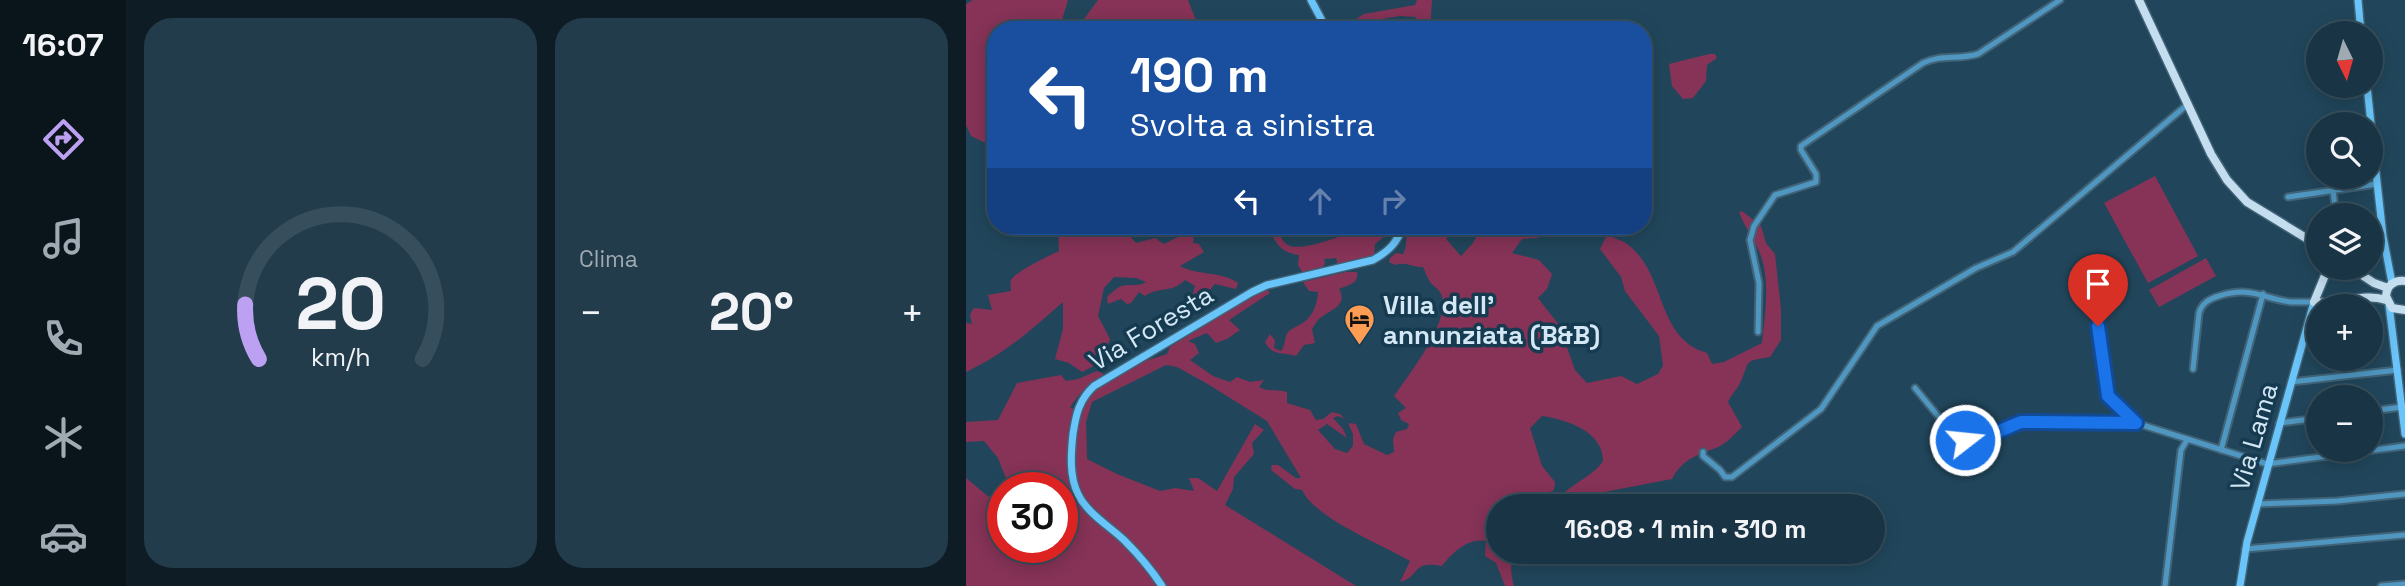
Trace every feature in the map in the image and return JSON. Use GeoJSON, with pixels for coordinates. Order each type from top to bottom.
{"type":"FeatureCollection","features":[{"type":"Feature","properties":{"kind":"main road"},"geometry":{"type":"LineString","coordinates":[[1311,0],[1322,21]]}},
{"type":"Feature","properties":{"kind":"main road"},"geometry":{"type":"LineString","coordinates":[[2138,0],[2217,165],[2247,202],[2306,238]]}},
{"type":"Feature","properties":{"kind":"main road"},"geometry":{"type":"LineString","coordinates":[[2358,0],[2360,21]]}},
{"type":"Feature","properties":{"kind":"main road"},"geometry":{"type":"LineString","coordinates":[[2378,189],[2394,306],[2392,321],[2405,434]]}},
{"type":"Feature","properties":{"kind":"main road","name":"Via Foresta"},"geometry":{"type":"LineString","coordinates":[[1162,586],[1151,569],[1126,542],[1085,505],[1076,489],[1072,475],[1072,444],[1078,408],[1084,395],[1094,386],[1252,292],[1275,283],[1373,260],[1388,252],[1399,235]]}},
{"type":"Feature","properties":{"kind":"main road"},"geometry":{"type":"LineString","coordinates":[[2369,280],[2375,284],[2390,285],[2404,281],[2387,251]]}},
{"type":"Feature","properties":{"kind":"main road"},"geometry":{"type":"LineString","coordinates":[[2374,294],[2375,284]]}},
{"type":"Feature","properties":{"kind":"main road","name":"Via Lama"},"geometry":{"type":"LineString","coordinates":[[2240,586],[2245,549],[2267,464],[2306,331]]}},
{"type":"Feature","properties":{"kind":"street"},"geometry":{"type":"LineString","coordinates":[[1758,331],[1759,283],[1751,234],[1760,214],[1775,195],[1816,182],[1816,174],[1801,146],[1923,64],[1939,57],[1964,58],[1978,54],[2060,0]]}},
{"type":"Feature","properties":{"kind":"street"},"geometry":{"type":"LineString","coordinates":[[1703,452],[1703,456],[1725,477],[1732,477],[1821,409],[1877,326],[1976,268],[2003,259],[2013,252],[2188,104]]}},
{"type":"Feature","properties":{"kind":"street"},"geometry":{"type":"LineString","coordinates":[[2288,197],[2340,189]]}},
{"type":"Feature","properties":{"kind":"street"},"geometry":{"type":"LineString","coordinates":[[2333,190],[2335,203]]}},
{"type":"Feature","properties":{"kind":"street"},"geometry":{"type":"LineString","coordinates":[[2193,369],[2201,306],[2212,298],[2232,292],[2249,291],[2290,302],[2306,302]]}},
{"type":"Feature","properties":{"kind":"street"},"geometry":{"type":"LineString","coordinates":[[2221,450],[2263,294]]}},
{"type":"Feature","properties":{"kind":"street"},"geometry":{"type":"LineString","coordinates":[[2098,326],[2108,396],[2136,423]]}},
{"type":"Feature","properties":{"kind":"street"},"geometry":{"type":"LineString","coordinates":[[2291,382],[2398,370]]}},
{"type":"Feature","properties":{"kind":"street"},"geometry":{"type":"LineString","coordinates":[[1915,388],[1957,439],[1965,440],[1985,437],[2021,422],[2136,423],[2267,464],[2405,446]]}},
{"type":"Feature","properties":{"kind":"street"},"geometry":{"type":"LineString","coordinates":[[2383,409],[2402,407]]}},
{"type":"Feature","properties":{"kind":"street"},"geometry":{"type":"LineString","coordinates":[[2279,423],[2306,420]]}},
{"type":"Feature","properties":{"kind":"street"},"geometry":{"type":"LineString","coordinates":[[2165,586],[2180,450],[2187,440]]}},
{"type":"Feature","properties":{"kind":"street"},"geometry":{"type":"LineString","coordinates":[[2257,504],[2337,501],[2405,494]]}},
{"type":"Feature","properties":{"kind":"street"},"geometry":{"type":"LineString","coordinates":[[2245,549],[2405,535]]}},
{"type":"Feature","properties":{"kind":"street"},"geometry":{"type":"LineString","coordinates":[[2381,586],[2405,584]]}},
{"type":"Feature","properties":{"kind":"shaded area"},"geometry":{"type":"Polygon","coordinates":[[[973,0],[1068,0],[1062,21],[987,21],[987,144],[971,136],[966,125],[966,4],[973,0]]]}},
{"type":"Feature","properties":{"kind":"shaded area"},"geometry":{"type":"Polygon","coordinates":[[[1098,0],[1188,0],[1196,21],[1083,21],[1098,0]]]}},
{"type":"Feature","properties":{"kind":"shaded area"},"geometry":{"type":"Polygon","coordinates":[[[1417,0],[1432,0],[1431,21],[1416,21],[1416,17],[1400,16],[1353,21],[1364,14],[1415,5],[1417,0]]]}},
{"type":"Feature","properties":{"kind":"shaded area"},"geometry":{"type":"Polygon","coordinates":[[[1715,54],[1717,58],[1707,65],[1706,81],[1693,98],[1683,99],[1672,86],[1669,64],[1715,54]]]}},
{"type":"Feature","properties":{"kind":"shaded area"},"geometry":{"type":"Polygon","coordinates":[[[2155,176],[2198,256],[2148,283],[2104,203],[2155,176]]]}},
{"type":"Feature","properties":{"kind":"shaded area"},"geometry":{"type":"Polygon","coordinates":[[[1742,211],[1761,226],[1766,243],[1775,254],[1781,309],[1781,340],[1770,357],[1749,363],[1728,402],[1742,427],[1723,444],[1685,463],[1672,479],[1594,494],[1564,494],[1599,466],[1603,461],[1601,451],[1597,442],[1582,429],[1562,420],[1542,416],[1530,428],[1542,466],[1555,482],[1554,490],[1546,494],[1486,494],[1486,541],[1461,547],[1442,566],[1425,565],[1407,580],[1400,582],[1410,561],[1335,521],[1309,501],[1302,490],[1295,489],[1271,470],[1272,465],[1278,465],[1296,478],[1301,478],[1267,421],[1206,383],[1177,367],[1166,365],[1092,402],[1086,422],[1087,459],[1160,491],[1175,488],[1194,491],[1189,478],[1198,478],[1217,491],[1255,424],[1264,430],[1252,443],[1254,454],[1234,477],[1233,489],[1225,505],[1356,586],[966,586],[966,478],[987,495],[987,563],[1078,563],[1078,472],[1003,472],[998,458],[984,441],[966,442],[966,422],[998,420],[1017,383],[1061,375],[1066,381],[1097,371],[1104,374],[1079,395],[1070,407],[1080,412],[1092,392],[1145,361],[1167,354],[1170,347],[1256,293],[1268,290],[1270,293],[1229,320],[1240,330],[1227,339],[1216,343],[1207,333],[1188,341],[1195,344],[1199,353],[1190,360],[1213,376],[1230,382],[1237,377],[1250,382],[1264,380],[1259,387],[1287,392],[1287,403],[1310,410],[1316,420],[1323,419],[1332,412],[1340,414],[1345,419],[1338,416],[1333,418],[1347,438],[1327,424],[1318,430],[1335,449],[1347,453],[1353,446],[1353,434],[1348,423],[1356,424],[1364,444],[1387,455],[1394,452],[1393,439],[1396,432],[1407,429],[1409,424],[1401,420],[1398,413],[1406,408],[1394,396],[1427,347],[1441,318],[1443,305],[1440,292],[1430,282],[1423,267],[1389,262],[1396,253],[1403,254],[1407,235],[1449,235],[1446,239],[1461,256],[1478,235],[1543,235],[1522,239],[1512,253],[1539,260],[1552,274],[1547,289],[1538,298],[1559,325],[1556,335],[1564,339],[1575,370],[1587,383],[1621,376],[1637,384],[1658,374],[1663,366],[1659,336],[1625,291],[1621,277],[1600,249],[1607,235],[1625,243],[1640,256],[1678,334],[1690,345],[1707,353],[1712,364],[1724,362],[1762,343],[1766,285],[1763,262],[1739,212],[1742,211]]]}},
{"type":"Feature","properties":{"kind":"shaded area"},"geometry":{"type":"Polygon","coordinates":[[[1058,235],[1129,235],[1136,243],[1155,238],[1164,244],[1182,235],[1192,235],[1193,243],[1199,244],[1204,252],[1180,266],[1232,279],[1238,283],[1236,289],[1215,284],[1206,294],[1192,297],[1195,286],[1185,280],[1175,287],[1145,296],[1139,292],[1131,303],[1127,304],[1121,299],[1108,304],[1107,297],[1119,287],[1146,282],[1136,278],[1114,277],[1104,288],[1098,316],[1110,339],[1101,362],[1082,372],[1069,363],[1055,359],[1063,329],[1063,302],[1006,349],[966,372],[966,323],[972,324],[970,314],[974,308],[992,310],[988,295],[1011,291],[1014,277],[1059,251],[1058,235]]]}},
{"type":"Feature","properties":{"kind":"shaded area"},"geometry":{"type":"Polygon","coordinates":[[[1272,235],[1279,235],[1288,245],[1294,247],[1338,237],[1386,235],[1375,244],[1374,256],[1365,263],[1338,265],[1336,258],[1324,259],[1325,264],[1322,267],[1309,273],[1302,272],[1298,265],[1299,255],[1281,248],[1272,235]]]}},
{"type":"Feature","properties":{"kind":"shaded area"},"geometry":{"type":"Polygon","coordinates":[[[2206,258],[2216,276],[2159,307],[2149,290],[2206,258]]]}},
{"type":"Feature","properties":{"kind":"shaded area"},"geometry":{"type":"Polygon","coordinates":[[[1357,272],[1356,279],[1339,289],[1342,300],[1340,304],[1315,324],[1312,329],[1315,343],[1304,345],[1296,356],[1271,350],[1265,342],[1270,334],[1275,340],[1274,348],[1281,351],[1289,331],[1304,322],[1313,312],[1318,292],[1309,291],[1303,282],[1357,272]]]}},
{"type":"Feature","properties":{"kind":"shaded area"},"geometry":{"type":"Polygon","coordinates":[[[1496,564],[1512,564],[1514,586],[1505,586],[1496,564]]]}},
{"type":"Feature","properties":{"kind":"place","name":"Villa dell' annunziata (B&B)"},"geometry":{"type":"Point","coordinates":[1360,347]}},
{"type":"Feature","properties":{"kind":"route"},"geometry":{"type":"LineString","coordinates":[[1965,440],[1985,437],[2012,424],[2030,421],[2073,424],[2136,423],[2108,396],[2098,326]]}}]}
